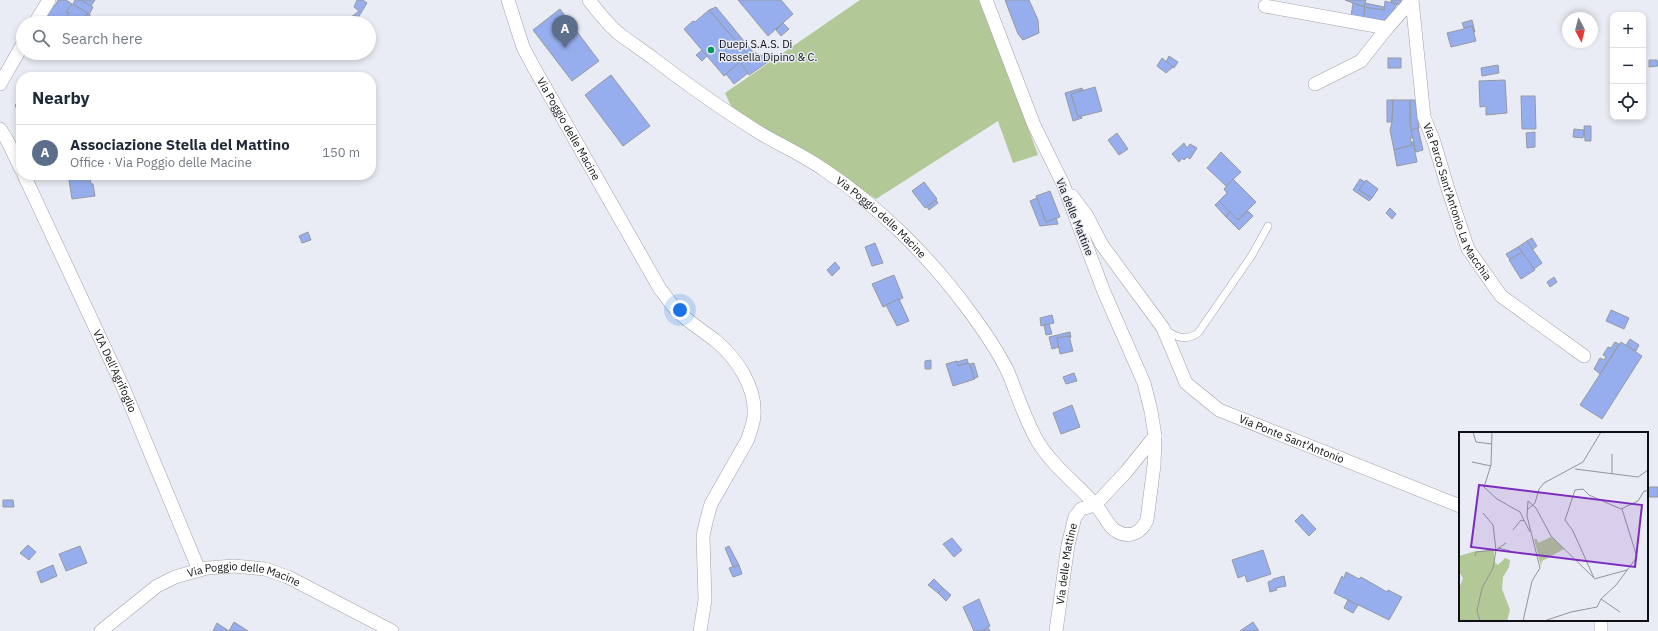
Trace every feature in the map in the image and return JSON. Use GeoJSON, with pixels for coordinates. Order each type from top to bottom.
{"type":"FeatureCollection","features":[{"type":"Feature","properties":{"kind":"street"},"geometry":{"type":"LineString","coordinates":[[40,16],[49,0]]}},
{"type":"Feature","properties":{"kind":"street","name":"Via Poggio delle Macine"},"geometry":{"type":"LineString","coordinates":[[508,0],[523,47],[660,289],[677,310],[698,329],[723,347],[736,363],[751,388],[754,401],[752,427],[748,439],[711,504],[703,536],[705,600],[700,631]]}},
{"type":"Feature","properties":{"kind":"street","name":"Via Poggio delle Macine"},"geometry":{"type":"LineString","coordinates":[[589,0],[618,32],[689,86],[759,132],[822,168],[875,209],[908,240],[966,307],[996,350],[1008,373],[1025,416],[1038,442],[1048,457],[1060,471],[1096,506]]}},
{"type":"Feature","properties":{"kind":"street","name":"Via delle Mattine"},"geometry":{"type":"LineString","coordinates":[[986,0],[1034,125],[1063,184],[1104,292],[1144,383],[1151,410],[1155,436],[1154,466],[1147,520],[1144,526],[1140,531],[1133,534],[1120,533],[1114,529],[1096,506]]}},
{"type":"Feature","properties":{"kind":"street","name":"Via Parco Sant'Antonio La Macchia"},"geometry":{"type":"LineString","coordinates":[[1315,84],[1361,61],[1387,28],[1413,0]]}},
{"type":"Feature","properties":{"kind":"street","name":"Via Parco Sant'Antonio La Macchia"},"geometry":{"type":"LineString","coordinates":[[1413,0],[1424,117],[1434,142],[1468,249],[1501,296],[1584,356]]}},
{"type":"Feature","properties":{"kind":"street"},"geometry":{"type":"LineString","coordinates":[[1265,6],[1387,28]]}},
{"type":"Feature","properties":{"kind":"street"},"geometry":{"type":"LineString","coordinates":[[0,84],[16,56]]}},
{"type":"Feature","properties":{"kind":"street"},"geometry":{"type":"LineString","coordinates":[[0,129],[16,159]]}},
{"type":"Feature","properties":{"kind":"street","name":"VIA Dell'Agrifoglio"},"geometry":{"type":"LineString","coordinates":[[26,180],[123,387],[199,570]]}},
{"type":"Feature","properties":{"kind":"street","name":"Via Ponte Sant'Antonio"},"geometry":{"type":"LineString","coordinates":[[1063,184],[1087,216],[1102,245],[1163,328],[1186,383],[1219,410],[1459,506]]}},
{"type":"Feature","properties":{"kind":"street","name":"Via delle Mattine"},"geometry":{"type":"LineString","coordinates":[[1056,631],[1068,545],[1074,517],[1081,509],[1096,506],[1155,436]]}},
{"type":"Feature","properties":{"kind":"street","name":"Via Poggio delle Macine"},"geometry":{"type":"LineString","coordinates":[[101,631],[157,586],[175,577],[199,570],[234,566],[265,569],[288,577],[392,631]]}},
{"type":"Feature","properties":{"kind":"lane","name":"Via Ponte Sant'Antonio"},"geometry":{"type":"LineString","coordinates":[[1163,328],[1173,335],[1183,339],[1192,337],[1198,333],[1252,255],[1268,226]]}},
{"type":"Feature","properties":{"kind":"green space"},"geometry":{"type":"Polygon","coordinates":[[[860,0],[981,0],[1038,155],[1013,163],[998,121],[876,199],[732,108],[725,93],[860,0]]]}},
{"type":"Feature","properties":{"kind":"building"},"geometry":{"type":"Polygon","coordinates":[[[58,0],[66,0],[72,4],[66,12],[69,13],[67,16],[46,16],[52,4],[55,6],[58,0]]]}},
{"type":"Feature","properties":{"kind":"building"},"geometry":{"type":"Polygon","coordinates":[[[75,0],[81,0],[93,7],[89,15],[73,4],[75,0]]]}},
{"type":"Feature","properties":{"kind":"building"},"geometry":{"type":"Polygon","coordinates":[[[81,0],[95,0],[91,6],[81,0]]]}},
{"type":"Feature","properties":{"kind":"building"},"geometry":{"type":"Polygon","coordinates":[[[357,0],[363,0],[367,3],[359,16],[354,16],[359,11],[354,7],[357,0]]]}},
{"type":"Feature","properties":{"kind":"building"},"geometry":{"type":"Polygon","coordinates":[[[738,0],[781,0],[793,14],[768,36],[738,0]]]}},
{"type":"Feature","properties":{"kind":"building"},"geometry":{"type":"Polygon","coordinates":[[[1005,0],[1029,0],[1038,20],[1039,33],[1023,40],[1018,34],[1005,0]]]}},
{"type":"Feature","properties":{"kind":"building"},"geometry":{"type":"Polygon","coordinates":[[[1345,0],[1366,0],[1364,7],[1345,0]]]}},
{"type":"Feature","properties":{"kind":"building"},"geometry":{"type":"Polygon","coordinates":[[[1391,0],[1401,0],[1400,5],[1391,2],[1391,0]]]}},
{"type":"Feature","properties":{"kind":"building"},"geometry":{"type":"Polygon","coordinates":[[[1385,1],[1397,4],[1385,24],[1363,20],[1365,6],[1384,10],[1385,1]]]}},
{"type":"Feature","properties":{"kind":"building"},"geometry":{"type":"Polygon","coordinates":[[[1353,3],[1365,7],[1363,20],[1351,16],[1353,3]]]}},
{"type":"Feature","properties":{"kind":"building"},"geometry":{"type":"Polygon","coordinates":[[[1365,3],[1384,7],[1384,10],[1364,7],[1365,3]]]}},
{"type":"Feature","properties":{"kind":"building"},"geometry":{"type":"Polygon","coordinates":[[[72,4],[88,13],[86,16],[67,16],[69,13],[66,12],[72,4]]]}},
{"type":"Feature","properties":{"kind":"building"},"geometry":{"type":"Polygon","coordinates":[[[716,7],[753,52],[763,56],[775,57],[749,75],[740,62],[748,55],[709,10],[716,7]]]}},
{"type":"Feature","properties":{"kind":"building"},"geometry":{"type":"Polygon","coordinates":[[[560,9],[599,61],[572,81],[533,30],[560,9]]]}},
{"type":"Feature","properties":{"kind":"building"},"geometry":{"type":"Polygon","coordinates":[[[709,10],[748,55],[724,76],[684,29],[709,10]]]}},
{"type":"Feature","properties":{"kind":"building"},"geometry":{"type":"Polygon","coordinates":[[[1472,20],[1475,32],[1473,32],[1472,26],[1464,28],[1462,23],[1472,20]]]}},
{"type":"Feature","properties":{"kind":"building"},"geometry":{"type":"Polygon","coordinates":[[[783,23],[789,29],[781,36],[776,30],[783,23]]]}},
{"type":"Feature","properties":{"kind":"building"},"geometry":{"type":"Polygon","coordinates":[[[1472,26],[1476,41],[1451,47],[1447,33],[1472,26]]]}},
{"type":"Feature","properties":{"kind":"building"},"geometry":{"type":"Polygon","coordinates":[[[702,50],[707,56],[702,61],[696,55],[702,50]]]}},
{"type":"Feature","properties":{"kind":"building"},"geometry":{"type":"Polygon","coordinates":[[[1169,56],[1178,62],[1174,68],[1166,62],[1169,56]]]}},
{"type":"Feature","properties":{"kind":"building"},"geometry":{"type":"Polygon","coordinates":[[[1162,58],[1173,67],[1166,73],[1157,66],[1162,58]]]}},
{"type":"Feature","properties":{"kind":"building"},"geometry":{"type":"Polygon","coordinates":[[[1388,58],[1401,58],[1401,68],[1388,68],[1388,58]]]}},
{"type":"Feature","properties":{"kind":"building"},"geometry":{"type":"Polygon","coordinates":[[[1649,60],[1657,60],[1658,66],[1649,67],[1649,60]]]}},
{"type":"Feature","properties":{"kind":"building"},"geometry":{"type":"Polygon","coordinates":[[[740,62],[748,73],[734,84],[726,74],[740,62]]]}},
{"type":"Feature","properties":{"kind":"building"},"geometry":{"type":"Polygon","coordinates":[[[1498,65],[1499,73],[1482,76],[1481,68],[1498,65]]]}},
{"type":"Feature","properties":{"kind":"building"},"geometry":{"type":"Polygon","coordinates":[[[611,75],[650,126],[623,146],[585,95],[611,75]]]}},
{"type":"Feature","properties":{"kind":"building"},"geometry":{"type":"Polygon","coordinates":[[[1505,80],[1507,113],[1486,115],[1486,106],[1480,107],[1479,81],[1505,80]]]}},
{"type":"Feature","properties":{"kind":"building"},"geometry":{"type":"Polygon","coordinates":[[[1095,87],[1102,111],[1078,117],[1071,94],[1095,87]]]}},
{"type":"Feature","properties":{"kind":"building"},"geometry":{"type":"Polygon","coordinates":[[[1082,88],[1083,90],[1071,94],[1078,117],[1081,116],[1082,118],[1073,121],[1065,93],[1082,88]]]}},
{"type":"Feature","properties":{"kind":"building"},"geometry":{"type":"Polygon","coordinates":[[[1521,96],[1535,96],[1536,129],[1522,129],[1521,96]]]}},
{"type":"Feature","properties":{"kind":"building"},"geometry":{"type":"Polygon","coordinates":[[[1387,100],[1393,100],[1392,122],[1387,122],[1387,100]]]}},
{"type":"Feature","properties":{"kind":"building"},"geometry":{"type":"Polygon","coordinates":[[[1393,100],[1410,100],[1410,123],[1413,138],[1410,138],[1412,145],[1394,150],[1390,130],[1393,100]]]}},
{"type":"Feature","properties":{"kind":"building"},"geometry":{"type":"Polygon","coordinates":[[[1410,100],[1415,100],[1419,128],[1411,130],[1410,100]]]}},
{"type":"Feature","properties":{"kind":"building"},"geometry":{"type":"Polygon","coordinates":[[[1584,126],[1591,126],[1591,141],[1585,141],[1584,126]]]}},
{"type":"Feature","properties":{"kind":"building"},"geometry":{"type":"Polygon","coordinates":[[[1418,128],[1423,150],[1416,152],[1411,130],[1418,128]]]}},
{"type":"Feature","properties":{"kind":"building"},"geometry":{"type":"Polygon","coordinates":[[[1574,129],[1584,130],[1583,138],[1573,137],[1574,129]]]}},
{"type":"Feature","properties":{"kind":"building"},"geometry":{"type":"Polygon","coordinates":[[[1535,132],[1535,147],[1527,148],[1526,133],[1535,132]]]}},
{"type":"Feature","properties":{"kind":"building"},"geometry":{"type":"Polygon","coordinates":[[[1117,133],[1128,149],[1119,155],[1108,140],[1117,133]]]}},
{"type":"Feature","properties":{"kind":"building"},"geometry":{"type":"Polygon","coordinates":[[[1411,142],[1413,142],[1417,162],[1397,166],[1394,150],[1412,145],[1411,142]]]}},
{"type":"Feature","properties":{"kind":"building"},"geometry":{"type":"Polygon","coordinates":[[[1184,143],[1187,148],[1190,144],[1197,148],[1190,159],[1187,157],[1184,160],[1182,158],[1179,162],[1172,154],[1184,143]]]}},
{"type":"Feature","properties":{"kind":"building"},"geometry":{"type":"Polygon","coordinates":[[[1221,152],[1241,172],[1226,186],[1207,168],[1221,152]]]}},
{"type":"Feature","properties":{"kind":"building"},"geometry":{"type":"Polygon","coordinates":[[[1233,179],[1256,202],[1238,220],[1219,201],[1227,193],[1224,189],[1233,179]]]}},
{"type":"Feature","properties":{"kind":"building"},"geometry":{"type":"Polygon","coordinates":[[[1360,179],[1365,182],[1359,190],[1372,198],[1369,201],[1353,190],[1360,179]]]}},
{"type":"Feature","properties":{"kind":"building"},"geometry":{"type":"Polygon","coordinates":[[[69,180],[90,180],[91,184],[93,184],[95,196],[72,199],[69,180]]]}},
{"type":"Feature","properties":{"kind":"building"},"geometry":{"type":"Polygon","coordinates":[[[1366,180],[1378,189],[1372,198],[1359,190],[1366,180]]]}},
{"type":"Feature","properties":{"kind":"building"},"geometry":{"type":"Polygon","coordinates":[[[924,182],[937,199],[925,208],[912,191],[924,182]]]}},
{"type":"Feature","properties":{"kind":"building"},"geometry":{"type":"Polygon","coordinates":[[[1050,191],[1060,217],[1046,222],[1036,196],[1050,191]]]}},
{"type":"Feature","properties":{"kind":"building"},"geometry":{"type":"Polygon","coordinates":[[[1037,198],[1046,222],[1056,218],[1058,224],[1040,226],[1030,201],[1037,198]]]}},
{"type":"Feature","properties":{"kind":"building"},"geometry":{"type":"Polygon","coordinates":[[[936,200],[938,203],[929,210],[927,207],[936,200]]]}},
{"type":"Feature","properties":{"kind":"building"},"geometry":{"type":"Polygon","coordinates":[[[1219,201],[1230,212],[1226,217],[1215,205],[1219,201]]]}},
{"type":"Feature","properties":{"kind":"building"},"geometry":{"type":"Polygon","coordinates":[[[1390,208],[1396,214],[1392,219],[1386,213],[1390,208]]]}},
{"type":"Feature","properties":{"kind":"building"},"geometry":{"type":"Polygon","coordinates":[[[1248,211],[1253,216],[1239,230],[1226,217],[1230,212],[1238,220],[1248,211]]]}},
{"type":"Feature","properties":{"kind":"building"},"geometry":{"type":"Polygon","coordinates":[[[308,232],[311,240],[302,243],[299,236],[308,232]]]}},
{"type":"Feature","properties":{"kind":"building"},"geometry":{"type":"Polygon","coordinates":[[[1532,238],[1537,246],[1533,249],[1527,241],[1532,238]]]}},
{"type":"Feature","properties":{"kind":"building"},"geometry":{"type":"Polygon","coordinates":[[[1527,241],[1542,263],[1534,269],[1518,247],[1527,241]]]}},
{"type":"Feature","properties":{"kind":"building"},"geometry":{"type":"Polygon","coordinates":[[[875,243],[883,263],[872,266],[865,247],[875,243]]]}},
{"type":"Feature","properties":{"kind":"building"},"geometry":{"type":"Polygon","coordinates":[[[1518,247],[1522,252],[1510,260],[1506,254],[1518,247]]]}},
{"type":"Feature","properties":{"kind":"building"},"geometry":{"type":"Polygon","coordinates":[[[1522,252],[1535,270],[1521,279],[1509,260],[1522,252]]]}},
{"type":"Feature","properties":{"kind":"building"},"geometry":{"type":"Polygon","coordinates":[[[835,262],[840,268],[832,276],[827,270],[835,262]]]}},
{"type":"Feature","properties":{"kind":"building"},"geometry":{"type":"Polygon","coordinates":[[[894,275],[903,298],[883,307],[872,284],[894,275]]]}},
{"type":"Feature","properties":{"kind":"building"},"geometry":{"type":"Polygon","coordinates":[[[1554,277],[1557,282],[1550,287],[1547,282],[1554,277]]]}},
{"type":"Feature","properties":{"kind":"building"},"geometry":{"type":"Polygon","coordinates":[[[899,299],[909,321],[897,326],[886,305],[899,299]]]}},
{"type":"Feature","properties":{"kind":"building"},"geometry":{"type":"Polygon","coordinates":[[[1611,310],[1629,318],[1624,329],[1606,321],[1611,310]]]}},
{"type":"Feature","properties":{"kind":"building"},"geometry":{"type":"Polygon","coordinates":[[[1052,315],[1054,323],[1041,326],[1040,318],[1052,315]]]}},
{"type":"Feature","properties":{"kind":"building"},"geometry":{"type":"Polygon","coordinates":[[[1049,324],[1052,334],[1046,335],[1044,325],[1049,324]]]}},
{"type":"Feature","properties":{"kind":"building"},"geometry":{"type":"Polygon","coordinates":[[[1070,332],[1070,338],[1069,336],[1057,338],[1059,347],[1052,349],[1049,337],[1070,332]]]}},
{"type":"Feature","properties":{"kind":"building"},"geometry":{"type":"Polygon","coordinates":[[[1069,336],[1073,351],[1060,354],[1057,338],[1069,336]]]}},
{"type":"Feature","properties":{"kind":"building"},"geometry":{"type":"Polygon","coordinates":[[[1630,339],[1639,345],[1636,351],[1626,345],[1630,339]]]}},
{"type":"Feature","properties":{"kind":"building"},"geometry":{"type":"Polygon","coordinates":[[[1615,342],[1619,344],[1600,374],[1594,369],[1600,358],[1604,360],[1606,357],[1603,355],[1608,347],[1611,348],[1615,342]]]}},
{"type":"Feature","properties":{"kind":"building"},"geometry":{"type":"Polygon","coordinates":[[[1621,342],[1642,356],[1602,419],[1580,405],[1621,342]]]}},
{"type":"Feature","properties":{"kind":"building"},"geometry":{"type":"Polygon","coordinates":[[[967,359],[968,363],[958,366],[957,362],[967,359]]]}},
{"type":"Feature","properties":{"kind":"building"},"geometry":{"type":"Polygon","coordinates":[[[931,360],[931,369],[925,369],[925,361],[931,360]]]}},
{"type":"Feature","properties":{"kind":"building"},"geometry":{"type":"Polygon","coordinates":[[[957,361],[958,366],[969,363],[975,379],[953,386],[946,364],[957,361]]]}},
{"type":"Feature","properties":{"kind":"building"},"geometry":{"type":"Polygon","coordinates":[[[974,363],[978,377],[974,378],[970,364],[974,363]]]}},
{"type":"Feature","properties":{"kind":"building"},"geometry":{"type":"Polygon","coordinates":[[[1074,373],[1077,381],[1066,384],[1063,377],[1074,373]]]}},
{"type":"Feature","properties":{"kind":"building"},"geometry":{"type":"Polygon","coordinates":[[[1072,405],[1080,427],[1061,434],[1053,413],[1072,405]]]}},
{"type":"Feature","properties":{"kind":"building"},"geometry":{"type":"Polygon","coordinates":[[[1648,487],[1658,487],[1658,497],[1648,497],[1648,487]]]}},
{"type":"Feature","properties":{"kind":"building"},"geometry":{"type":"Polygon","coordinates":[[[3,500],[13,500],[14,507],[3,507],[3,500]]]}},
{"type":"Feature","properties":{"kind":"building"},"geometry":{"type":"Polygon","coordinates":[[[1302,514],[1316,529],[1309,536],[1295,521],[1302,514]]]}},
{"type":"Feature","properties":{"kind":"building"},"geometry":{"type":"Polygon","coordinates":[[[952,538],[962,550],[954,557],[943,544],[952,538]]]}},
{"type":"Feature","properties":{"kind":"building"},"geometry":{"type":"Polygon","coordinates":[[[28,545],[36,552],[29,560],[20,553],[28,545]]]}},
{"type":"Feature","properties":{"kind":"building"},"geometry":{"type":"Polygon","coordinates":[[[80,546],[87,563],[66,571],[59,554],[80,546]]]}},
{"type":"Feature","properties":{"kind":"building"},"geometry":{"type":"Polygon","coordinates":[[[729,546],[739,565],[733,567],[725,548],[729,546]]]}},
{"type":"Feature","properties":{"kind":"building"},"geometry":{"type":"Polygon","coordinates":[[[1263,550],[1271,574],[1247,582],[1245,575],[1238,578],[1232,560],[1263,550]]]}},
{"type":"Feature","properties":{"kind":"building"},"geometry":{"type":"Polygon","coordinates":[[[53,565],[57,576],[41,583],[37,572],[53,565]]]}},
{"type":"Feature","properties":{"kind":"building"},"geometry":{"type":"Polygon","coordinates":[[[739,565],[742,574],[733,577],[729,568],[739,565]]]}},
{"type":"Feature","properties":{"kind":"building"},"geometry":{"type":"Polygon","coordinates":[[[1346,572],[1359,579],[1361,577],[1387,592],[1388,590],[1402,597],[1389,620],[1334,593],[1342,576],[1344,578],[1346,572]]]}},
{"type":"Feature","properties":{"kind":"building"},"geometry":{"type":"Polygon","coordinates":[[[1284,576],[1286,586],[1276,588],[1277,590],[1270,592],[1268,582],[1284,576]]]}},
{"type":"Feature","properties":{"kind":"building"},"geometry":{"type":"Polygon","coordinates":[[[934,579],[943,588],[938,593],[928,585],[934,579]]]}},
{"type":"Feature","properties":{"kind":"building"},"geometry":{"type":"Polygon","coordinates":[[[943,588],[951,595],[946,601],[938,593],[943,588]]]}},
{"type":"Feature","properties":{"kind":"building"},"geometry":{"type":"Polygon","coordinates":[[[979,599],[990,626],[982,631],[974,631],[963,607],[979,599]]]}},
{"type":"Feature","properties":{"kind":"building"},"geometry":{"type":"Polygon","coordinates":[[[1348,600],[1358,605],[1353,613],[1344,608],[1348,600]]]}},
{"type":"Feature","properties":{"kind":"building"},"geometry":{"type":"Polygon","coordinates":[[[234,622],[248,631],[229,631],[234,622]]]}},
{"type":"Feature","properties":{"kind":"building"},"geometry":{"type":"Polygon","coordinates":[[[1253,622],[1259,631],[1240,631],[1253,622]]]}},
{"type":"Feature","properties":{"kind":"building"},"geometry":{"type":"Polygon","coordinates":[[[217,623],[229,631],[213,631],[217,623]]]}},
{"type":"Feature","properties":{"kind":"building"},"geometry":{"type":"Polygon","coordinates":[[[988,627],[990,631],[982,631],[988,627]]]}},
{"type":"Feature","properties":{"kind":"place","name":"Associazione Stella del Mattino"},"geometry":{"type":"Point","coordinates":[565,48]}},
{"type":"Feature","properties":{"kind":"place","name":"Duepi S.A.S. Di Rossella Dipino & C."},"geometry":{"type":"Point","coordinates":[711,50]}}]}
